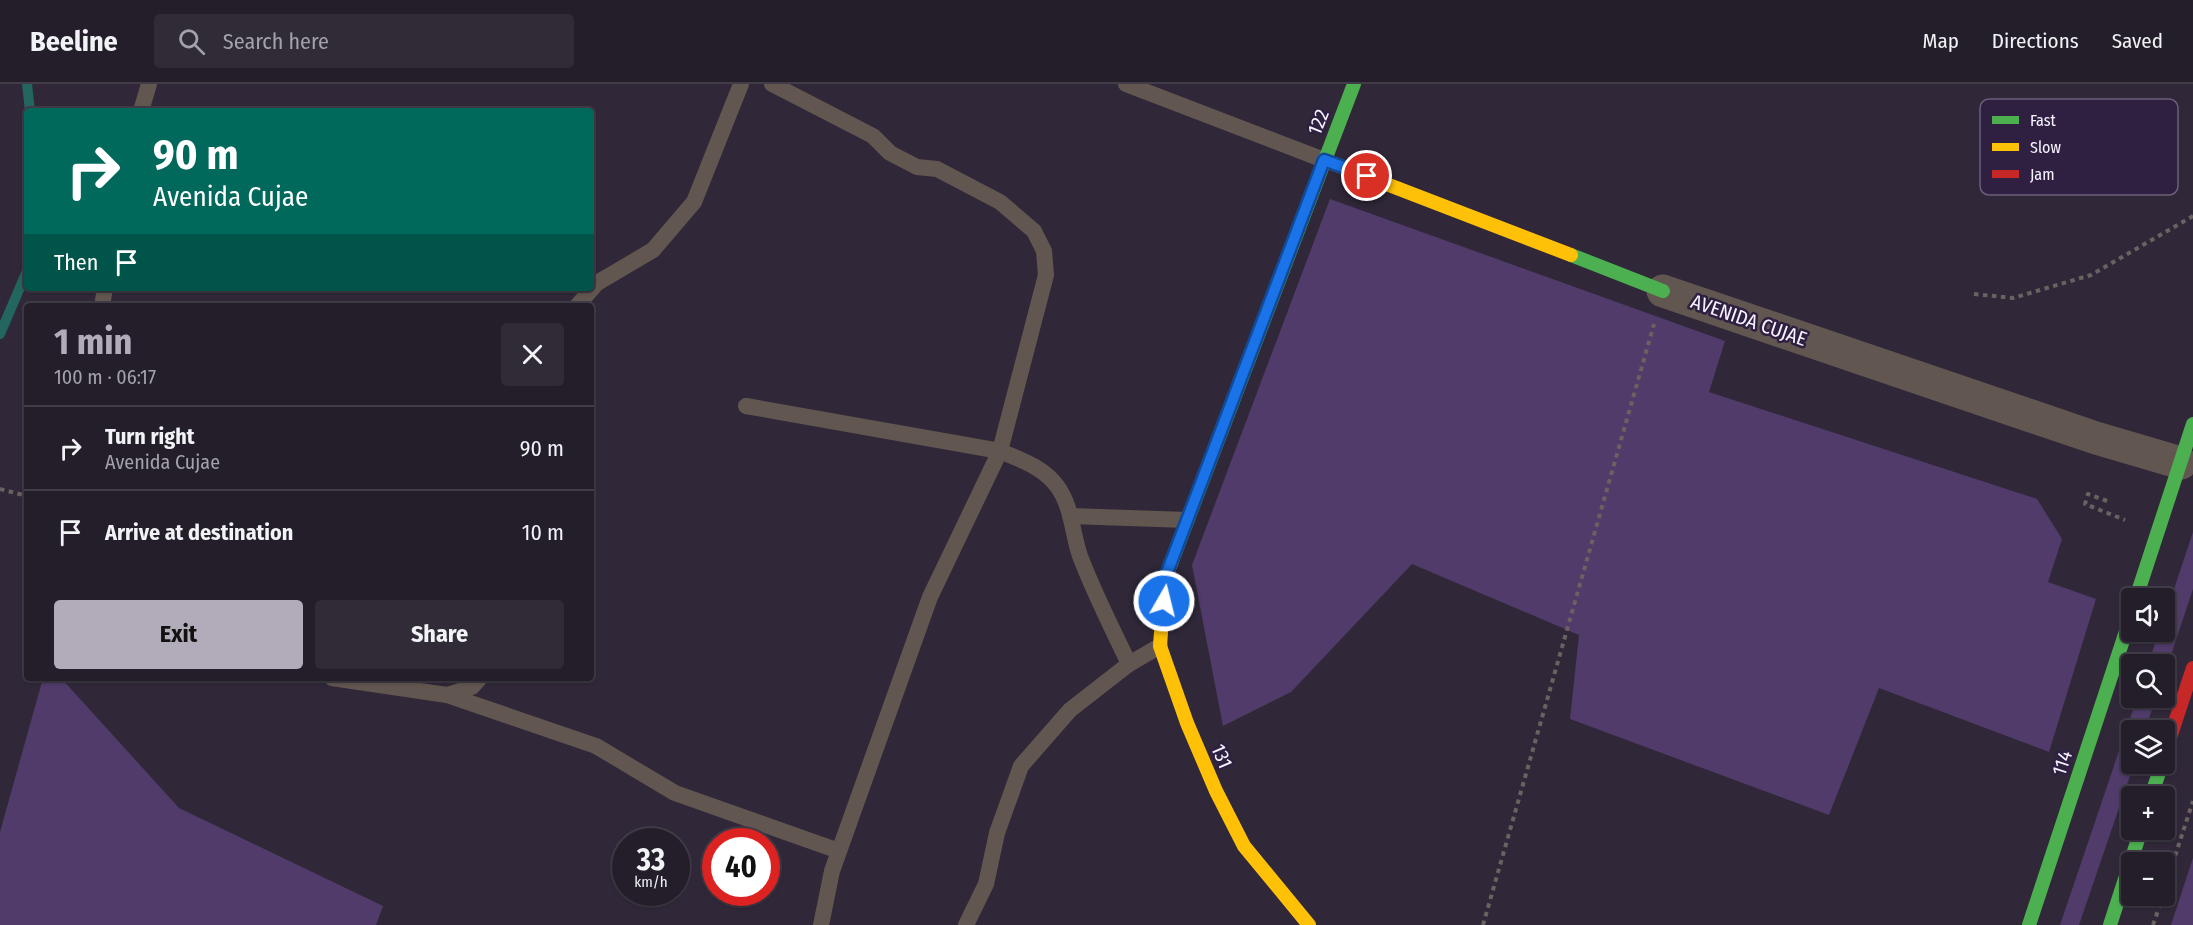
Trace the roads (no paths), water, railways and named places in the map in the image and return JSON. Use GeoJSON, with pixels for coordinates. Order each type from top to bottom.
{"type":"FeatureCollection","features":[{"type":"Feature","properties":{"kind":"main road","name":"122"},"geometry":{"type":"LineString","coordinates":[[1165,578],[1354,84]]}},
{"type":"Feature","properties":{"kind":"main road","name":"AVENIDA CUJAE"},"geometry":{"type":"LineString","coordinates":[[1324,160],[1663,291]]}},
{"type":"Feature","properties":{"kind":"main road"},"geometry":{"type":"LineString","coordinates":[[2139,588],[2193,424]]}},
{"type":"Feature","properties":{"kind":"main road","name":"131"},"geometry":{"type":"LineString","coordinates":[[1165,578],[1160,646],[1191,732],[1216,790],[1245,846],[1309,925]]}},
{"type":"Feature","properties":{"kind":"main road","name":"114"},"geometry":{"type":"LineString","coordinates":[[2029,925],[2122,642]]}},
{"type":"Feature","properties":{"kind":"main road"},"geometry":{"type":"LineString","coordinates":[[2175,723],[2193,668]]}},
{"type":"Feature","properties":{"kind":"main road"},"geometry":{"type":"LineString","coordinates":[[2110,925],[2138,840]]}},
{"type":"Feature","properties":{"kind":"street","name":"AVENIDA CUJAE"},"geometry":{"type":"LineString","coordinates":[[1663,291],[2096,438],[2181,463]]}},
{"type":"Feature","properties":{"kind":"lane"},"geometry":{"type":"LineString","coordinates":[[142,108],[149,84]]}},
{"type":"Feature","properties":{"kind":"lane"},"geometry":{"type":"LineString","coordinates":[[594,286],[653,250],[694,202],[741,84]]}},
{"type":"Feature","properties":{"kind":"lane"},"geometry":{"type":"LineString","coordinates":[[772,84],[873,136],[890,153],[917,167],[937,169],[1000,201],[1034,231],[1044,250],[1046,274],[1000,451],[930,597],[832,871],[821,925]]}},
{"type":"Feature","properties":{"kind":"lane"},"geometry":{"type":"LineString","coordinates":[[1126,84],[1324,160]]}},
{"type":"Feature","properties":{"kind":"lane"},"geometry":{"type":"LineString","coordinates":[[580,303],[590,291]]}},
{"type":"Feature","properties":{"kind":"lane"},"geometry":{"type":"LineString","coordinates":[[746,406],[1000,451],[1038,467],[1058,487],[1070,516],[1079,552],[1097,597],[1129,664]]}},
{"type":"Feature","properties":{"kind":"lane"},"geometry":{"type":"LineString","coordinates":[[1070,516],[1187,520]]}},
{"type":"Feature","properties":{"kind":"lane"},"geometry":{"type":"LineString","coordinates":[[966,925],[986,884],[997,833],[1021,766],[1070,710],[1129,664],[1160,646]]}},
{"type":"Feature","properties":{"kind":"lane"},"geometry":{"type":"LineString","coordinates":[[352,681],[447,695],[596,746],[675,793],[839,852]]}},
{"type":"Feature","properties":{"kind":"lane"},"geometry":{"type":"LineString","coordinates":[[447,695],[472,687],[477,681]]}},
{"type":"Feature","properties":{"kind":"waterway"},"geometry":{"type":"LineString","coordinates":[[27,84],[30,108]]}},
{"type":"Feature","properties":{"kind":"waterway"},"geometry":{"type":"LineString","coordinates":[[0,334],[24,278]]}}]}
